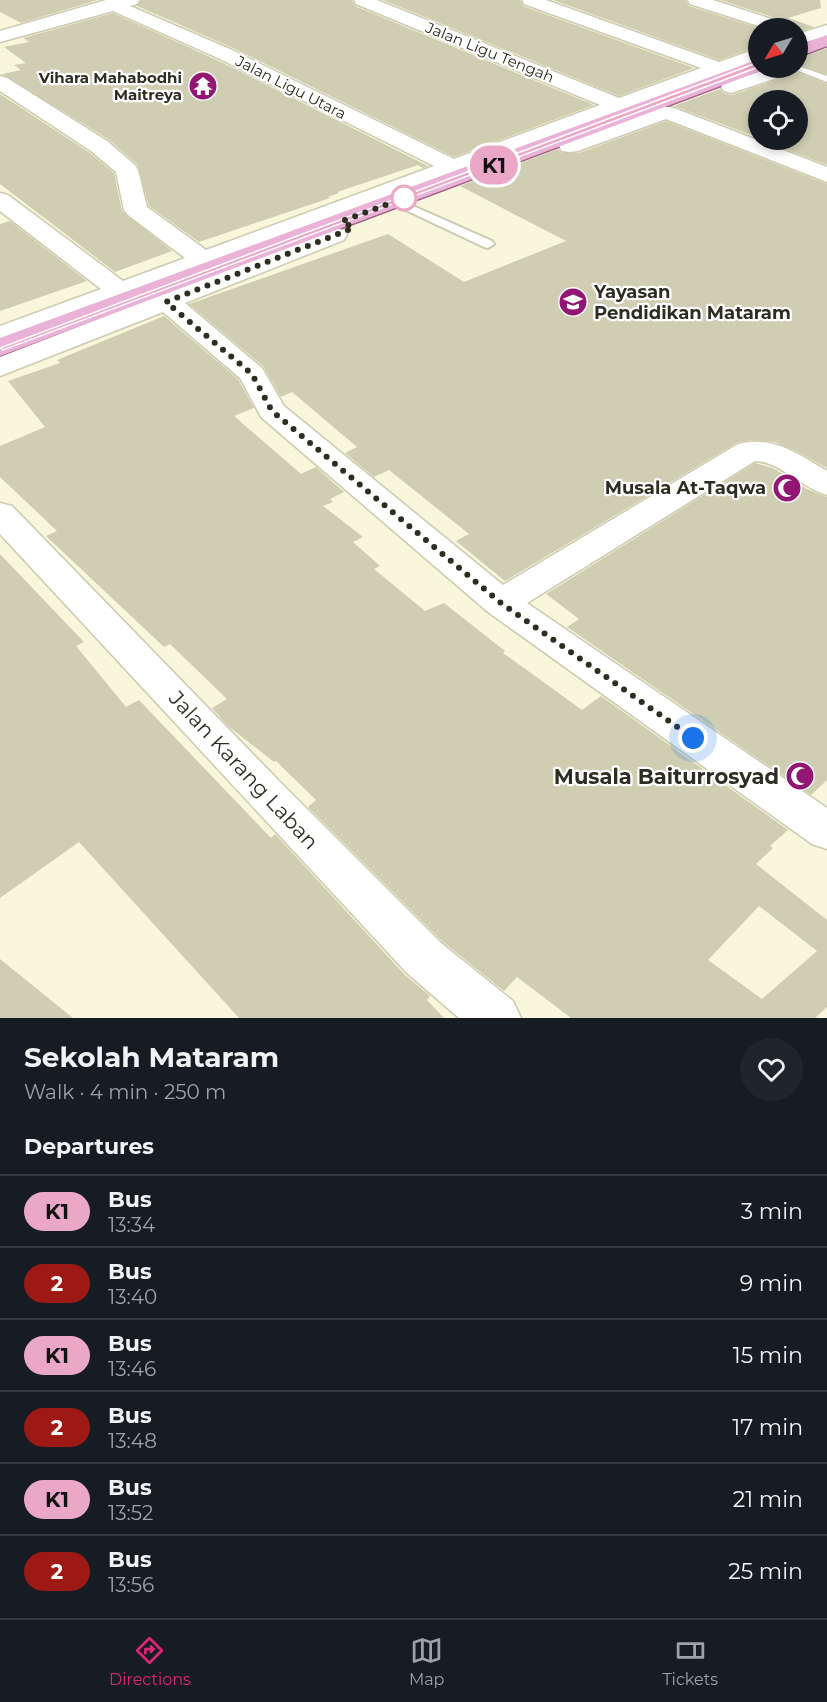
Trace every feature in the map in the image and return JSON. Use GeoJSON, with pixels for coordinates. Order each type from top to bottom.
{"type":"FeatureCollection","features":[{"type":"Feature","properties":{"kind":"main road"},"geometry":{"type":"LineString","coordinates":[[629,107],[697,93],[726,71],[748,66]]}},
{"type":"Feature","properties":{"kind":"main road"},"geometry":{"type":"LineString","coordinates":[[0,348],[99,319],[209,265],[347,225],[400,195]]}},
{"type":"Feature","properties":{"kind":"street","name":"Jalan Ligu Tengah"},"geometry":{"type":"LineString","coordinates":[[362,0],[629,107]]}},
{"type":"Feature","properties":{"kind":"street"},"geometry":{"type":"LineString","coordinates":[[530,0],[726,71]]}},
{"type":"Feature","properties":{"kind":"street"},"geometry":{"type":"LineString","coordinates":[[696,0],[751,18]]}},
{"type":"Feature","properties":{"kind":"street"},"geometry":{"type":"LineString","coordinates":[[0,37],[35,25],[121,2]]}},
{"type":"Feature","properties":{"kind":"street","name":"Jalan Ligu Utara"},"geometry":{"type":"LineString","coordinates":[[121,2],[225,54],[455,178]]}},
{"type":"Feature","properties":{"kind":"street"},"geometry":{"type":"LineString","coordinates":[[17,17],[35,25]]}},
{"type":"Feature","properties":{"kind":"street"},"geometry":{"type":"LineString","coordinates":[[0,82],[99,146],[118,162],[130,177],[131,195],[136,210],[209,265],[559,139],[629,107],[726,71],[748,60]]}},
{"type":"Feature","properties":{"kind":"street"},"geometry":{"type":"LineString","coordinates":[[559,139],[667,112],[697,93],[752,78]]}},
{"type":"Feature","properties":{"kind":"street"},"geometry":{"type":"LineString","coordinates":[[629,107],[667,112],[827,175]]}},
{"type":"Feature","properties":{"kind":"street"},"geometry":{"type":"LineString","coordinates":[[0,201],[142,296],[252,374],[272,411],[501,603],[827,831]]}},
{"type":"Feature","properties":{"kind":"street"},"geometry":{"type":"LineString","coordinates":[[0,335],[142,296],[347,225]]}},
{"type":"Feature","properties":{"kind":"street"},"geometry":{"type":"LineString","coordinates":[[0,367],[142,296]]}},
{"type":"Feature","properties":{"kind":"street"},"geometry":{"type":"LineString","coordinates":[[501,603],[749,451],[772,452],[827,485]]}},
{"type":"Feature","properties":{"kind":"street","name":"Jalan Karang Laban"},"geometry":{"type":"LineString","coordinates":[[0,514],[276,806],[424,958],[496,1018]]}},
{"type":"Feature","properties":{"kind":"lane"},"geometry":{"type":"LineString","coordinates":[[808,71],[827,79]]}},
{"type":"Feature","properties":{"kind":"lane"},"geometry":{"type":"LineString","coordinates":[[400,195],[488,244]]}},
{"type":"Feature","properties":{"kind":"building"},"geometry":{"type":"Polygon","coordinates":[[[0,0],[98,0],[21,23],[0,12],[0,0]]]}},
{"type":"Feature","properties":{"kind":"building"},"geometry":{"type":"Polygon","coordinates":[[[141,0],[352,0],[355,6],[594,105],[454,157],[233,48],[137,6],[141,0]]]}},
{"type":"Feature","properties":{"kind":"building"},"geometry":{"type":"Polygon","coordinates":[[[383,0],[520,0],[523,6],[694,68],[619,96],[383,0]]]}},
{"type":"Feature","properties":{"kind":"building"},"geometry":{"type":"Polygon","coordinates":[[[553,0],[686,0],[689,6],[748,25],[748,50],[719,60],[553,0]]]}},
{"type":"Feature","properties":{"kind":"building"},"geometry":{"type":"Polygon","coordinates":[[[720,0],[820,0],[821,8],[788,18],[776,18],[720,0]]]}},
{"type":"Feature","properties":{"kind":"building"},"geometry":{"type":"Polygon","coordinates":[[[113,13],[217,60],[428,166],[423,168],[418,165],[337,192],[339,193],[328,197],[330,198],[199,242],[149,206],[137,164],[108,139],[2,74],[21,70],[14,65],[26,63],[4,47],[29,42],[23,38],[113,13]]]}},
{"type":"Feature","properties":{"kind":"building"},"geometry":{"type":"Polygon","coordinates":[[[827,48],[827,74],[808,67],[808,55],[827,48]]]}},
{"type":"Feature","properties":{"kind":"building"},"geometry":{"type":"Polygon","coordinates":[[[808,77],[827,84],[827,165],[788,150],[808,150],[808,90],[748,90],[748,134],[674,106],[720,89],[723,93],[732,95],[783,78],[808,77]]]}},
{"type":"Feature","properties":{"kind":"building"},"geometry":{"type":"Polygon","coordinates":[[[0,94],[90,153],[114,173],[122,211],[172,251],[115,272],[0,184],[0,94]]]}},
{"type":"Feature","properties":{"kind":"building"},"geometry":{"type":"Polygon","coordinates":[[[666,121],[827,184],[827,468],[775,442],[751,440],[738,442],[505,581],[456,541],[469,534],[389,470],[374,477],[345,453],[357,447],[292,392],[281,397],[263,366],[189,304],[388,234],[464,282],[566,241],[460,186],[558,149],[562,153],[579,153],[666,121]]]}},
{"type":"Feature","properties":{"kind":"building"},"geometry":{"type":"Polygon","coordinates":[[[10,221],[87,281],[0,311],[0,224],[10,221]]]}},
{"type":"Feature","properties":{"kind":"building"},"geometry":{"type":"Polygon","coordinates":[[[164,316],[238,379],[254,408],[234,416],[301,474],[316,467],[344,492],[330,499],[333,502],[323,506],[363,537],[353,542],[380,566],[374,569],[425,611],[444,603],[505,651],[503,653],[582,710],[601,696],[788,830],[770,846],[773,848],[756,864],[827,920],[827,1007],[815,1018],[571,1018],[517,977],[504,991],[442,941],[308,807],[316,800],[276,761],[274,762],[228,726],[212,708],[227,699],[170,644],[164,647],[46,536],[57,531],[0,477],[0,446],[45,427],[8,381],[60,363],[57,360],[164,316]],[[759,906],[708,960],[762,999],[817,951],[759,906]]]}},
{"type":"Feature","properties":{"kind":"building"},"geometry":{"type":"Polygon","coordinates":[[[755,463],[773,468],[807,489],[827,497],[827,780],[811,795],[567,627],[579,619],[546,594],[755,463]]]}},
{"type":"Feature","properties":{"kind":"building"},"geometry":{"type":"Polygon","coordinates":[[[0,554],[84,642],[76,646],[126,707],[139,700],[271,838],[275,834],[405,975],[430,996],[427,1000],[444,1018],[239,1018],[79,842],[0,898],[0,554]]]}},
{"type":"Feature","properties":{"kind":"building"},"geometry":{"type":"Polygon","coordinates":[[[0,959],[73,1018],[0,1018],[0,959]]]}},
{"type":"Feature","properties":{"kind":"bus line","name":"K1"},"geometry":{"type":"LineString","coordinates":[[0,348],[468,175],[748,68]]}},
{"type":"Feature","properties":{"kind":"place","name":"Vihara Mahabodhi Maitreya"},"geometry":{"type":"Point","coordinates":[203,86]}},
{"type":"Feature","properties":{"kind":"place","name":"Yayasan Pendidikan Mataram"},"geometry":{"type":"Point","coordinates":[573,302]}},
{"type":"Feature","properties":{"kind":"place","name":"Musala At-Taqwa"},"geometry":{"type":"Point","coordinates":[787,488]}},
{"type":"Feature","properties":{"kind":"place","name":"Musala Baiturrosyad"},"geometry":{"type":"Point","coordinates":[800,776]}},
{"type":"Feature","properties":{"kind":"route"},"geometry":{"type":"LineString","coordinates":[[404,198],[410,196],[342,221],[353,228],[166,302],[252,374],[272,411],[501,603],[693,738]]}}]}
